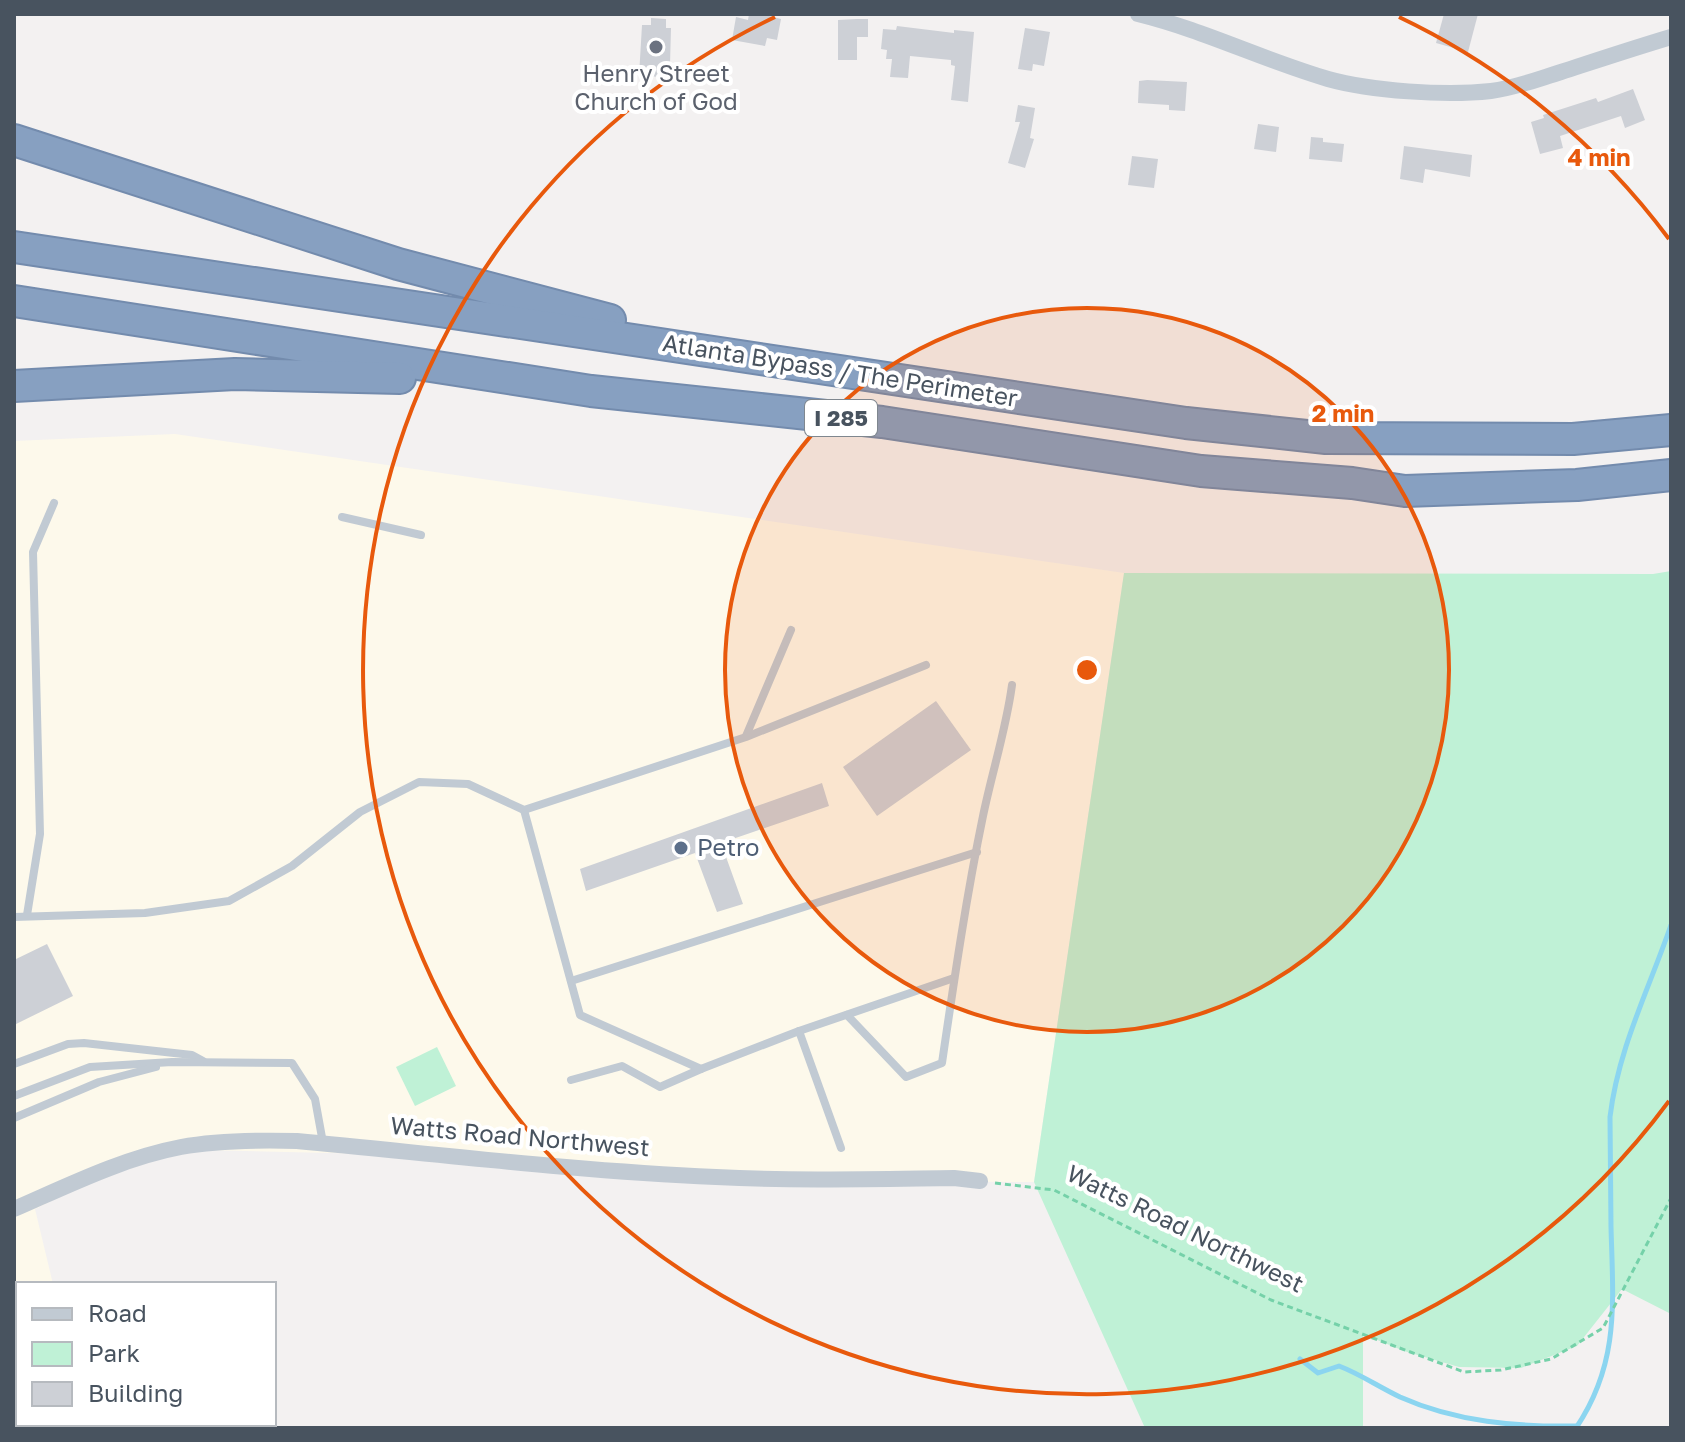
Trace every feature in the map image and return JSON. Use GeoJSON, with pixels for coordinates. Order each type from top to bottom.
{"type":"FeatureCollection","features":[{"type":"Feature","properties":{"kind":"highway"},"geometry":{"type":"LineString","coordinates":[[14,140],[398,264],[763,359]]}},
{"type":"Feature","properties":{"kind":"highway","name":"Atlanta Bypass / The Perimeter"},"geometry":{"type":"LineString","coordinates":[[14,247],[1186,423],[1326,438],[1573,439],[1671,430]]}},
{"type":"Feature","properties":{"kind":"highway","name":"Atlanta Bypass / The Perimeter"},"geometry":{"type":"LineString","coordinates":[[14,301],[591,391],[882,422],[1201,471],[1352,483],[1405,491],[1577,485],[1671,475]]}},
{"type":"Feature","properties":{"kind":"highway"},"geometry":{"type":"LineString","coordinates":[[14,386],[235,374],[374,376],[591,391]]}},
{"type":"Feature","properties":{"kind":"street"},"geometry":{"type":"LineString","coordinates":[[1138,14],[1175,23],[1332,80],[1380,88],[1459,92],[1491,91],[1520,85],[1671,37]]}},
{"type":"Feature","properties":{"kind":"street","name":"Watts Road Northwest"},"geometry":{"type":"LineString","coordinates":[[14,1209],[120,1165],[180,1147],[255,1140],[715,1177],[785,1180],[954,1178],[980,1181]]}},
{"type":"Feature","properties":{"kind":"lane"},"geometry":{"type":"LineString","coordinates":[[27,915],[40,834],[33,552],[54,503]]}},
{"type":"Feature","properties":{"kind":"lane"},"geometry":{"type":"LineString","coordinates":[[342,517],[421,535]]}},
{"type":"Feature","properties":{"kind":"lane"},"geometry":{"type":"LineString","coordinates":[[746,737],[791,630]]}},
{"type":"Feature","properties":{"kind":"lane"},"geometry":{"type":"LineString","coordinates":[[14,917],[145,913],[229,901],[292,866],[360,812],[419,782],[468,784],[524,810],[746,737],[926,665]]}},
{"type":"Feature","properties":{"kind":"lane"},"geometry":{"type":"LineString","coordinates":[[847,1015],[906,1077],[942,1063],[977,852],[1007,722],[1012,685]]}},
{"type":"Feature","properties":{"kind":"lane"},"geometry":{"type":"LineString","coordinates":[[524,810],[580,1015],[701,1069]]}},
{"type":"Feature","properties":{"kind":"lane"},"geometry":{"type":"LineString","coordinates":[[571,981],[977,852]]}},
{"type":"Feature","properties":{"kind":"lane"},"geometry":{"type":"LineString","coordinates":[[571,1080],[622,1066],[660,1087],[799,1031],[954,978]]}},
{"type":"Feature","properties":{"kind":"lane"},"geometry":{"type":"LineString","coordinates":[[799,1031],[841,1148]]}},
{"type":"Feature","properties":{"kind":"lane"},"geometry":{"type":"LineString","coordinates":[[14,1064],[68,1044],[84,1043],[192,1055],[205,1063]]}},
{"type":"Feature","properties":{"kind":"lane"},"geometry":{"type":"LineString","coordinates":[[14,1118],[99,1082],[172,1062]]}},
{"type":"Feature","properties":{"kind":"lane"},"geometry":{"type":"LineString","coordinates":[[14,1096],[90,1067],[172,1062],[292,1063],[315,1099],[332,1144]]}},
{"type":"Feature","properties":{"kind":"path","name":"Watts Road Northwest"},"geometry":{"type":"LineString","coordinates":[[980,1181],[1054,1190],[1271,1300],[1464,1372],[1501,1370],[1551,1359],[1603,1328],[1671,1198]]}},
{"type":"Feature","properties":{"kind":"shaded area"},"geometry":{"type":"Polygon","coordinates":[[[175,434],[1124,573],[1034,1182],[692,1180],[416,1155],[157,1149],[35,1209],[53,1282],[16,1282],[16,1426],[39,1426],[14,1428],[14,441],[175,434]]]}},
{"type":"Feature","properties":{"kind":"green space"},"geometry":{"type":"Polygon","coordinates":[[[1671,571],[1671,1314],[1622,1289],[1577,1346],[1521,1368],[1459,1367],[1404,1351],[1363,1334],[1363,1428],[1145,1428],[1034,1182],[1124,573],[1653,574],[1671,571]]]}},
{"type":"Feature","properties":{"kind":"green space"},"geometry":{"type":"Polygon","coordinates":[[[437,1047],[456,1086],[415,1106],[396,1067],[437,1047]]]}},
{"type":"Feature","properties":{"kind":"building"},"geometry":{"type":"Polygon","coordinates":[[[749,14],[770,14],[781,19],[777,40],[767,38],[765,46],[732,40],[736,17],[748,20],[749,14]]]}},
{"type":"Feature","properties":{"kind":"building"},"geometry":{"type":"Polygon","coordinates":[[[1444,14],[1478,14],[1468,52],[1436,43],[1444,14]]]}},
{"type":"Feature","properties":{"kind":"building","name":"Henry Street Church of God"},"geometry":{"type":"Polygon","coordinates":[[[651,18],[666,19],[666,28],[671,28],[670,65],[666,65],[666,77],[639,76],[642,25],[651,25],[651,18]]]}},
{"type":"Feature","properties":{"kind":"building"},"geometry":{"type":"Polygon","coordinates":[[[868,19],[868,37],[857,37],[857,60],[838,60],[838,20],[868,19]]]}},
{"type":"Feature","properties":{"kind":"building"},"geometry":{"type":"Polygon","coordinates":[[[897,26],[954,33],[954,30],[974,32],[968,102],[951,100],[955,66],[951,65],[951,60],[910,56],[908,78],[890,77],[892,59],[886,59],[887,50],[881,49],[883,29],[896,30],[897,26]]]}},
{"type":"Feature","properties":{"kind":"building"},"geometry":{"type":"Polygon","coordinates":[[[1025,28],[1050,32],[1044,66],[1033,64],[1032,71],[1018,69],[1025,28]]]}},
{"type":"Feature","properties":{"kind":"building"},"geometry":{"type":"Polygon","coordinates":[[[1139,81],[1187,82],[1185,111],[1169,110],[1169,105],[1138,103],[1139,81]]]}},
{"type":"Feature","properties":{"kind":"building"},"geometry":{"type":"Polygon","coordinates":[[[1633,89],[1645,120],[1625,128],[1621,116],[1560,136],[1563,148],[1540,154],[1531,122],[1544,118],[1543,115],[1596,98],[1598,102],[1633,89]]]}},
{"type":"Feature","properties":{"kind":"building"},"geometry":{"type":"Polygon","coordinates":[[[1018,105],[1035,108],[1030,138],[1034,139],[1025,168],[1008,163],[1020,122],[1015,122],[1018,105]]]}},
{"type":"Feature","properties":{"kind":"building"},"geometry":{"type":"Polygon","coordinates":[[[1258,124],[1279,127],[1276,152],[1254,149],[1258,124]]]}},
{"type":"Feature","properties":{"kind":"building"},"geometry":{"type":"Polygon","coordinates":[[[1311,137],[1323,138],[1323,142],[1344,144],[1342,162],[1309,159],[1311,137]]]}},
{"type":"Feature","properties":{"kind":"building"},"geometry":{"type":"Polygon","coordinates":[[[1404,146],[1472,155],[1470,177],[1425,169],[1423,183],[1400,179],[1404,146]]]}},
{"type":"Feature","properties":{"kind":"building"},"geometry":{"type":"Polygon","coordinates":[[[1132,156],[1158,159],[1154,188],[1128,185],[1132,156]]]}},
{"type":"Feature","properties":{"kind":"building"},"geometry":{"type":"Polygon","coordinates":[[[936,701],[971,750],[877,816],[843,767],[936,701]]]}},
{"type":"Feature","properties":{"kind":"building","name":"Petro"},"geometry":{"type":"Polygon","coordinates":[[[822,783],[829,806],[721,843],[743,904],[717,912],[695,853],[586,891],[580,869],[822,783]]]}},
{"type":"Feature","properties":{"kind":"building"},"geometry":{"type":"Polygon","coordinates":[[[47,944],[73,996],[14,1025],[14,960],[47,944]]]}},
{"type":"Feature","properties":{"kind":"waterway"},"geometry":{"type":"LineString","coordinates":[[1576,1428],[1600,1380],[1611,1331],[1610,1117],[1614,1092],[1627,1043],[1671,925]]}},
{"type":"Feature","properties":{"kind":"waterway"},"geometry":{"type":"LineString","coordinates":[[1300,1359],[1318,1373],[1339,1366],[1400,1397],[1443,1412],[1509,1424],[1577,1426]]}},
{"type":"Feature","properties":{"kind":"place","name":"Henry Street Church of God"},"geometry":{"type":"Point","coordinates":[656,47]}},
{"type":"Feature","properties":{"kind":"place","name":"Petro"},"geometry":{"type":"Point","coordinates":[681,848]}}]}
